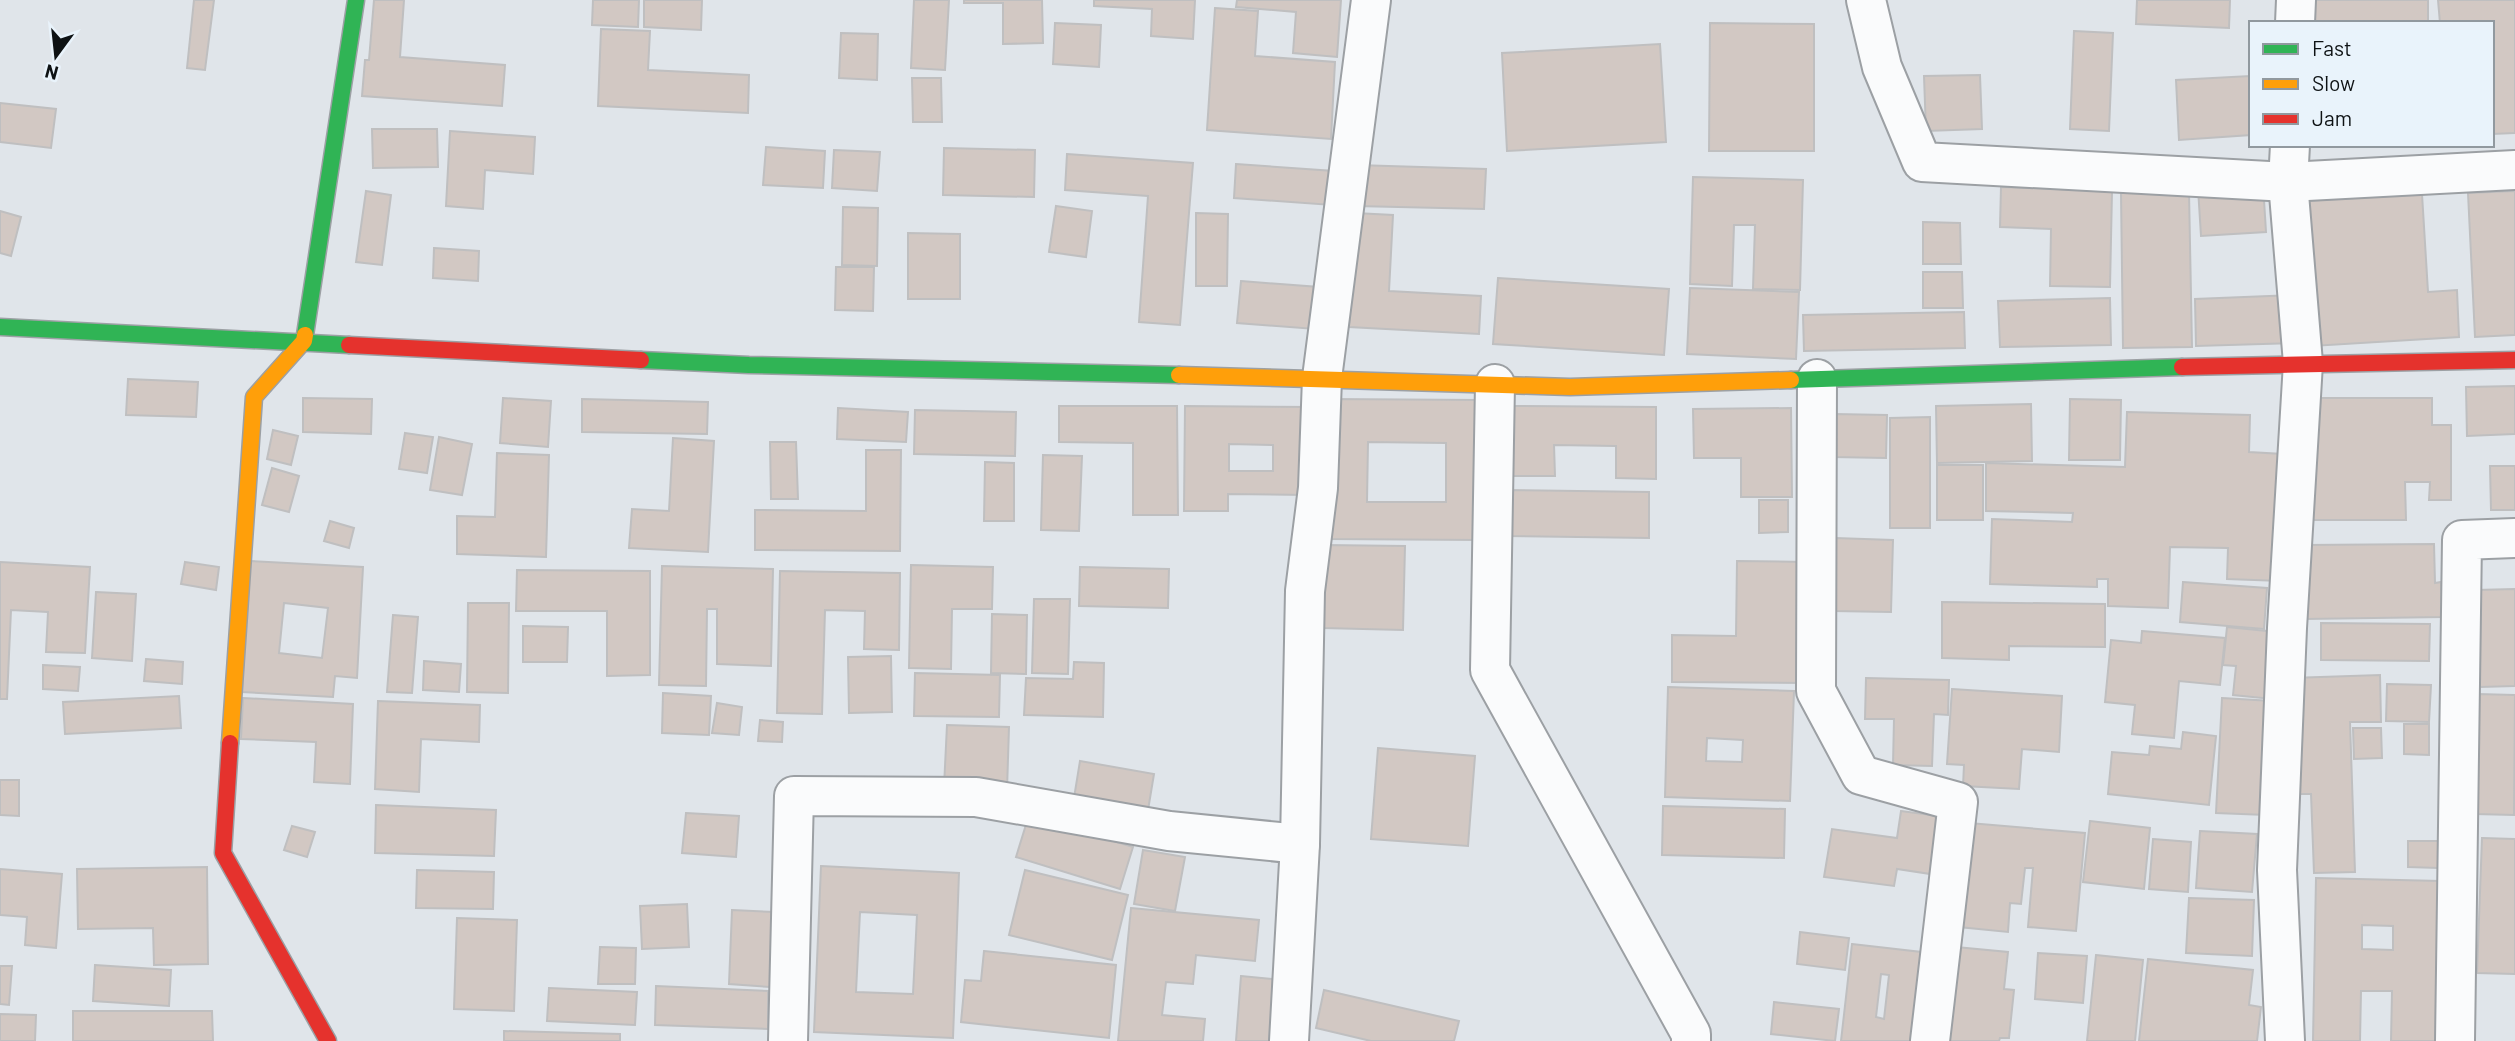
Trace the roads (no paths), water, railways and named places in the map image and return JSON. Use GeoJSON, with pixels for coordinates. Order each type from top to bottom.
{"type":"FeatureCollection","features":[{"type":"Feature","properties":{"kind":"street"},"geometry":{"type":"LineString","coordinates":[[328,1041],[223,853],[254,397],[304,341],[356,0]]}},
{"type":"Feature","properties":{"kind":"street"},"geometry":{"type":"LineString","coordinates":[[1289,1041],[1300,844],[1305,591],[1318,488],[1322,378],[1371,0]]}},
{"type":"Feature","properties":{"kind":"street"},"geometry":{"type":"LineString","coordinates":[[1866,0],[1882,67],[1922,162],[2289,163],[2515,170]]}},
{"type":"Feature","properties":{"kind":"street"},"geometry":{"type":"LineString","coordinates":[[2295,21],[2296,0]]}},
{"type":"Feature","properties":{"kind":"street"},"geometry":{"type":"LineString","coordinates":[[2285,1041],[2277,870],[2287,628],[2303,363],[2289,163]]}},
{"type":"Feature","properties":{"kind":"street"},"geometry":{"type":"LineString","coordinates":[[0,327],[749,365],[1322,378],[1570,387],[2303,363],[2515,360]]}},
{"type":"Feature","properties":{"kind":"street"},"geometry":{"type":"LineString","coordinates":[[1817,379],[1816,691],[1861,775],[1958,802],[1930,1041]]}},
{"type":"Feature","properties":{"kind":"street"},"geometry":{"type":"LineString","coordinates":[[1495,384],[1490,670],[1691,1034],[1691,1041]]}},
{"type":"Feature","properties":{"kind":"street"},"geometry":{"type":"LineString","coordinates":[[2455,1041],[2462,540],[2515,537]]}},
{"type":"Feature","properties":{"kind":"street"},"geometry":{"type":"LineString","coordinates":[[788,1041],[794,796],[976,797],[1169,831],[1300,844]]}}]}
